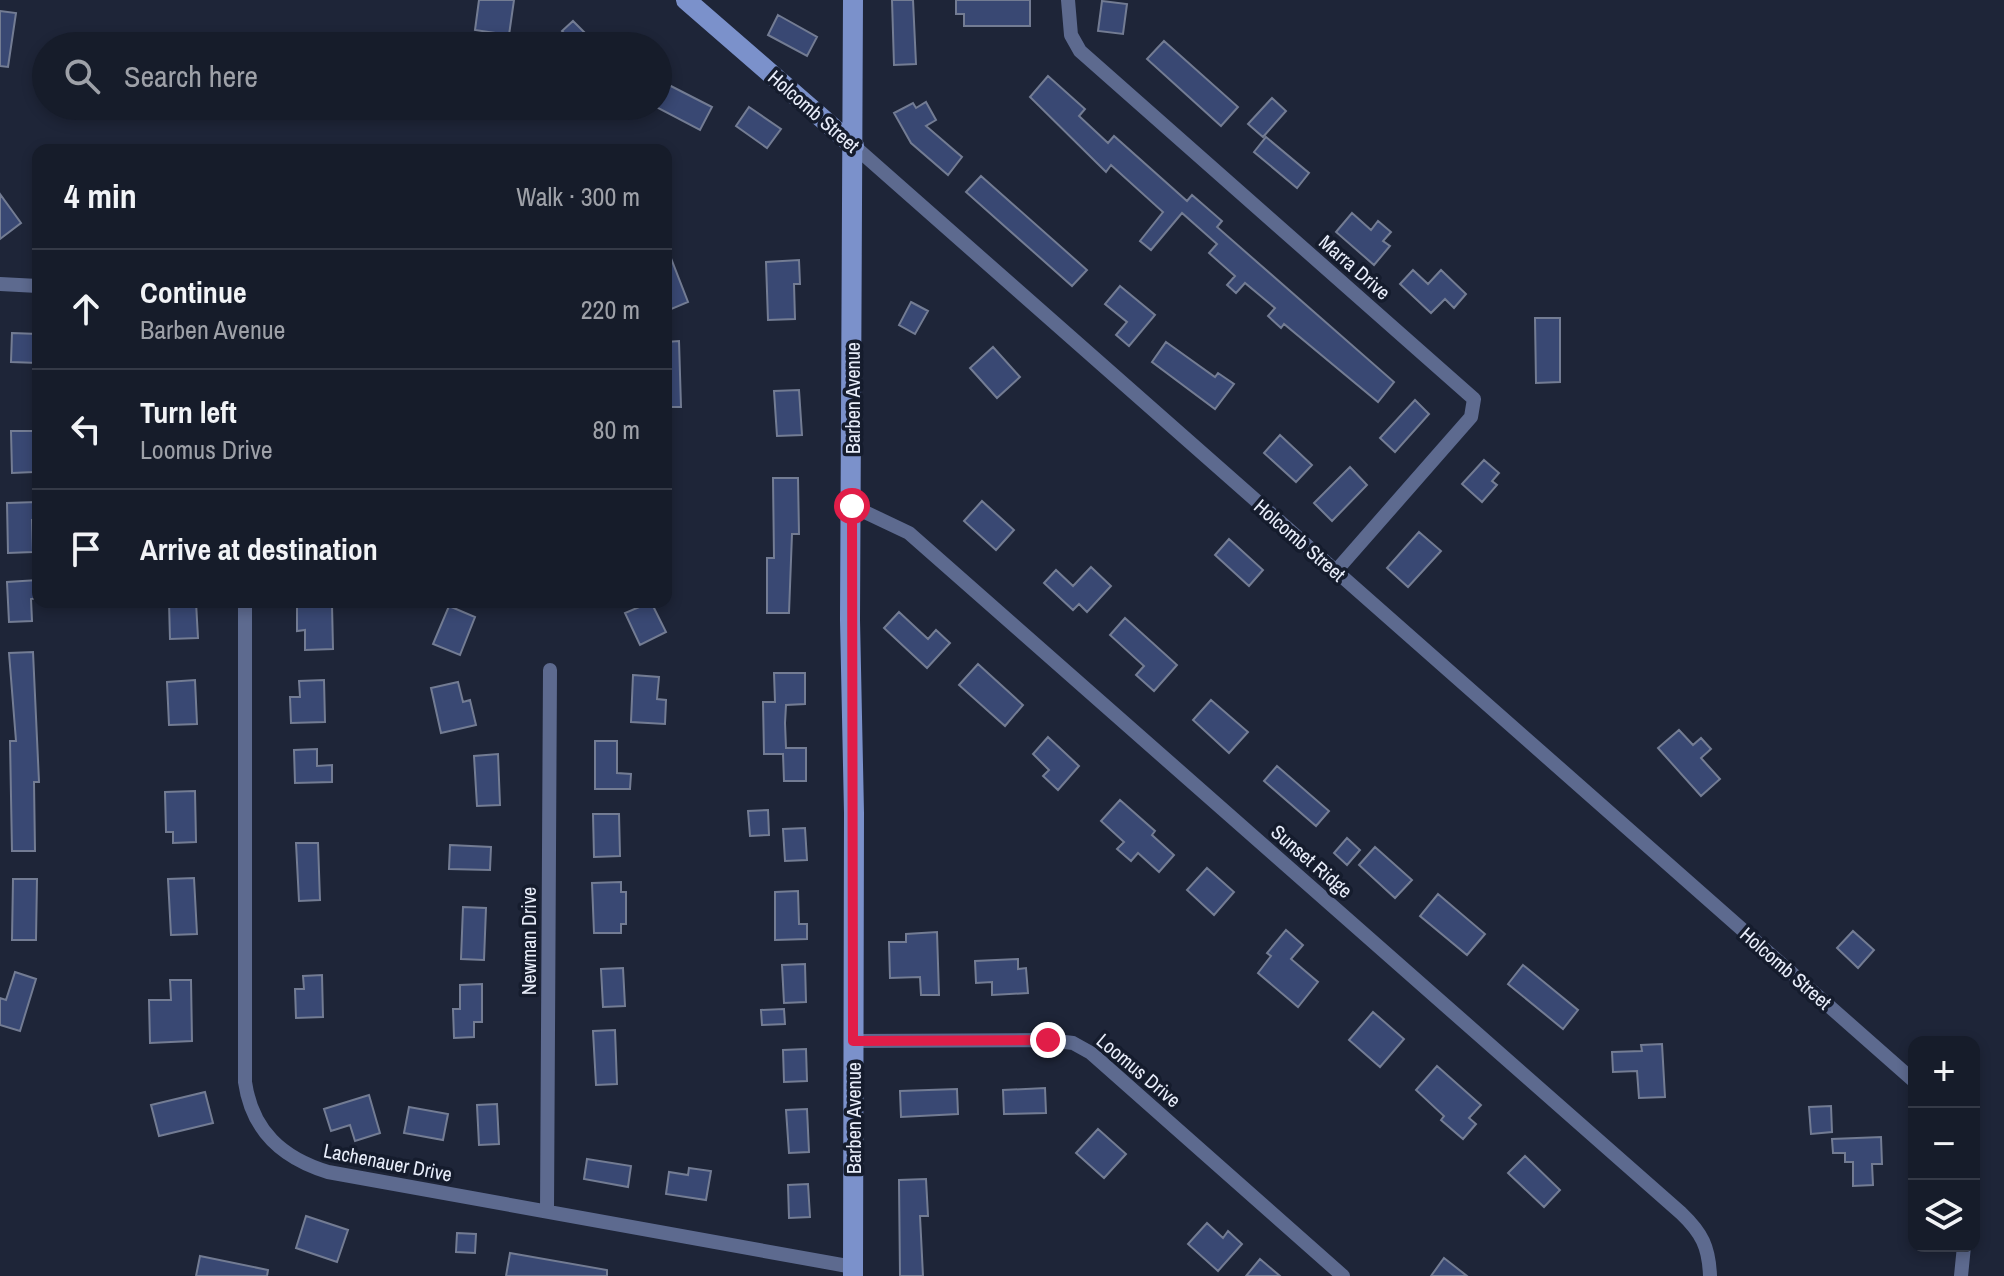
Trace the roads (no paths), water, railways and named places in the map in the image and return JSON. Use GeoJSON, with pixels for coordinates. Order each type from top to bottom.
{"type":"FeatureCollection","features":[{"type":"Feature","properties":{"kind":"street","name":"Holcomb Street"},"geometry":{"type":"LineString","coordinates":[[686,0],[1908,1076]]}},
{"type":"Feature","properties":{"kind":"street","name":"Barben Avenue"},"geometry":{"type":"LineString","coordinates":[[853,0],[853,1272]]}},
{"type":"Feature","properties":{"kind":"street","name":"Marra Drive"},"geometry":{"type":"LineString","coordinates":[[1068,0],[1071,35],[1080,51],[1474,399],[1471,417],[1335,572]]}},
{"type":"Feature","properties":{"kind":"street"},"geometry":{"type":"LineString","coordinates":[[0,284],[32,286]]}},
{"type":"Feature","properties":{"kind":"street","name":"Sunset Ridge"},"geometry":{"type":"LineString","coordinates":[[852,506],[909,533],[1681,1213],[1699,1231],[1709,1249],[1710,1276]]}},
{"type":"Feature","properties":{"kind":"street","name":"Lachenauer Drive"},"geometry":{"type":"LineString","coordinates":[[245,608],[245,1082],[255,1122],[291,1158],[307,1166],[853,1272]]}},
{"type":"Feature","properties":{"kind":"street","name":"Newman Drive"},"geometry":{"type":"LineString","coordinates":[[547,1211],[550,670]]}},
{"type":"Feature","properties":{"kind":"street","name":"Loomus Drive"},"geometry":{"type":"LineString","coordinates":[[853,1041],[1048,1040],[1073,1043],[1091,1053],[1343,1276]]}},
{"type":"Feature","properties":{"kind":"street"},"geometry":{"type":"LineString","coordinates":[[1961,1276],[1963,1252]]}}]}
